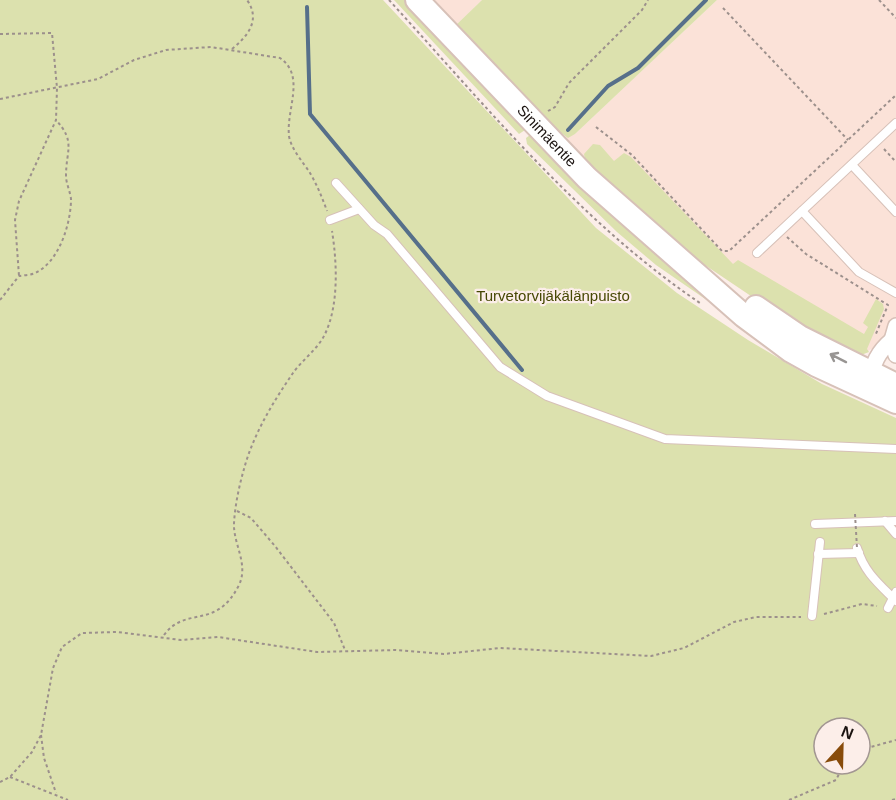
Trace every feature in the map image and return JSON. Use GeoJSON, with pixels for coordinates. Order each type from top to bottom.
{"type":"FeatureCollection","features":[{"type":"Feature","properties":{"kind":"main road","name":"Sinimäentie"},"geometry":{"type":"LineString","coordinates":[[417,0],[587,178],[744,316],[791,351],[886,380]]}},
{"type":"Feature","properties":{"kind":"street"},"geometry":{"type":"LineString","coordinates":[[886,380],[895,340]]}},
{"type":"Feature","properties":{"kind":"lane"},"geometry":{"type":"LineString","coordinates":[[757,253],[894,129]]}},
{"type":"Feature","properties":{"kind":"lane"},"geometry":{"type":"LineString","coordinates":[[852,165],[896,212]]}},
{"type":"Feature","properties":{"kind":"lane"},"geometry":{"type":"LineString","coordinates":[[336,183],[374,225],[387,234],[500,367],[547,396],[665,439],[896,449]]}},
{"type":"Feature","properties":{"kind":"lane"},"geometry":{"type":"LineString","coordinates":[[330,220],[359,209]]}},
{"type":"Feature","properties":{"kind":"lane"},"geometry":{"type":"LineString","coordinates":[[802,211],[859,272],[896,293]]}},
{"type":"Feature","properties":{"kind":"lane"},"geometry":{"type":"LineString","coordinates":[[885,521],[896,534]]}},
{"type":"Feature","properties":{"kind":"lane"},"geometry":{"type":"LineString","coordinates":[[815,524],[896,521]]}},
{"type":"Feature","properties":{"kind":"lane"},"geometry":{"type":"LineString","coordinates":[[812,616],[820,542]]}},
{"type":"Feature","properties":{"kind":"lane"},"geometry":{"type":"LineString","coordinates":[[818,554],[858,550],[873,580],[895,597],[888,608]]}},
{"type":"Feature","properties":{"kind":"path"},"geometry":{"type":"LineString","coordinates":[[232,49],[251,31],[254,21],[252,6],[247,0]]}},
{"type":"Feature","properties":{"kind":"path"},"geometry":{"type":"LineString","coordinates":[[389,0],[520,141]]}},
{"type":"Feature","properties":{"kind":"path"},"geometry":{"type":"LineString","coordinates":[[555,107],[569,83],[642,10],[648,0]]}},
{"type":"Feature","properties":{"kind":"path"},"geometry":{"type":"LineString","coordinates":[[879,0],[896,18]]}},
{"type":"Feature","properties":{"kind":"path"},"geometry":{"type":"LineString","coordinates":[[723,8],[848,140]]}},
{"type":"Feature","properties":{"kind":"path"},"geometry":{"type":"LineString","coordinates":[[0,34],[52,33],[57,88],[56,120],[19,201],[15,220],[19,276]]}},
{"type":"Feature","properties":{"kind":"path"},"geometry":{"type":"LineString","coordinates":[[0,99],[98,80],[134,60],[166,50],[191,47],[232,49],[280,58],[289,64],[294,78],[289,117],[290,141],[321,192],[330,220],[335,254],[333,306],[324,335],[294,372],[255,438],[243,470],[234,525],[243,568],[240,583],[233,596],[212,615],[179,620],[163,637]]}},
{"type":"Feature","properties":{"kind":"path"},"geometry":{"type":"LineString","coordinates":[[596,128],[632,155],[722,251],[729,251],[896,95]]}},
{"type":"Feature","properties":{"kind":"path"},"geometry":{"type":"LineString","coordinates":[[0,300],[19,276],[37,272],[50,261],[63,240],[69,217],[70,198],[66,176],[69,143],[68,133],[56,120]]}},
{"type":"Feature","properties":{"kind":"path"},"geometry":{"type":"LineString","coordinates":[[767,215],[806,254],[888,305],[870,345],[886,380]]}},
{"type":"Feature","properties":{"kind":"path"},"geometry":{"type":"LineString","coordinates":[[237,510],[251,518],[275,546],[334,623],[345,650]]}},
{"type":"Feature","properties":{"kind":"path"},"geometry":{"type":"LineString","coordinates":[[855,514],[858,550]]}},
{"type":"Feature","properties":{"kind":"path"},"geometry":{"type":"LineString","coordinates":[[57,794],[44,758],[41,735],[52,668],[62,646],[71,638],[96,631],[181,640],[218,637],[297,651],[345,650],[444,654],[500,648],[651,656],[684,648],[734,622],[756,617],[812,616],[862,604],[888,608]]}},
{"type":"Feature","properties":{"kind":"path"},"geometry":{"type":"LineString","coordinates":[[0,782],[10,777],[32,752],[41,735]]}},
{"type":"Feature","properties":{"kind":"path"},"geometry":{"type":"LineString","coordinates":[[872,747],[896,740]]}},
{"type":"Feature","properties":{"kind":"path"},"geometry":{"type":"LineString","coordinates":[[789,800],[836,780],[838,776]]}},
{"type":"Feature","properties":{"kind":"path"},"geometry":{"type":"LineString","coordinates":[[10,777],[68,800]]}},
{"type":"Feature","properties":{"kind":"shaded area"},"geometry":{"type":"Polygon","coordinates":[[[432,0],[482,0],[455,26],[432,0]]]}},
{"type":"Feature","properties":{"kind":"shaded area"},"geometry":{"type":"Polygon","coordinates":[[[717,0],[896,0],[896,361],[887,359],[875,347],[861,355],[785,319],[699,261],[559,138],[575,134],[717,0]]]}},
{"type":"Feature","properties":{"kind":"green space","name":"Turvetorvijäkälänpuisto"},"geometry":{"type":"Polygon","coordinates":[[[0,0],[383,0],[596,228],[677,293],[748,340],[822,384],[896,418],[896,800],[0,800],[0,0]]]}},
{"type":"Feature","properties":{"kind":"green space"},"geometry":{"type":"Polygon","coordinates":[[[394,0],[406,0],[525,130],[519,134],[394,0]]]}},
{"type":"Feature","properties":{"kind":"green space"},"geometry":{"type":"Polygon","coordinates":[[[482,0],[717,0],[575,134],[568,138],[546,122],[455,26],[482,0]]]}},
{"type":"Feature","properties":{"kind":"green space"},"geometry":{"type":"Polygon","coordinates":[[[530,135],[607,211],[753,332],[656,265],[617,232],[527,144],[526,138],[530,135]]]}},
{"type":"Feature","properties":{"kind":"green space"},"geometry":{"type":"Polygon","coordinates":[[[593,144],[600,145],[614,161],[624,153],[631,157],[733,264],[738,260],[864,334],[868,327],[863,323],[876,299],[883,304],[884,309],[867,349],[869,352],[861,355],[785,319],[699,261],[586,164],[584,154],[593,144]]]}},
{"type":"Feature","properties":{"kind":"waterway"},"geometry":{"type":"LineString","coordinates":[[568,130],[608,86],[638,68],[706,0]]}},
{"type":"Feature","properties":{"kind":"waterway"},"geometry":{"type":"LineString","coordinates":[[307,7],[310,114],[522,370]]}}]}
